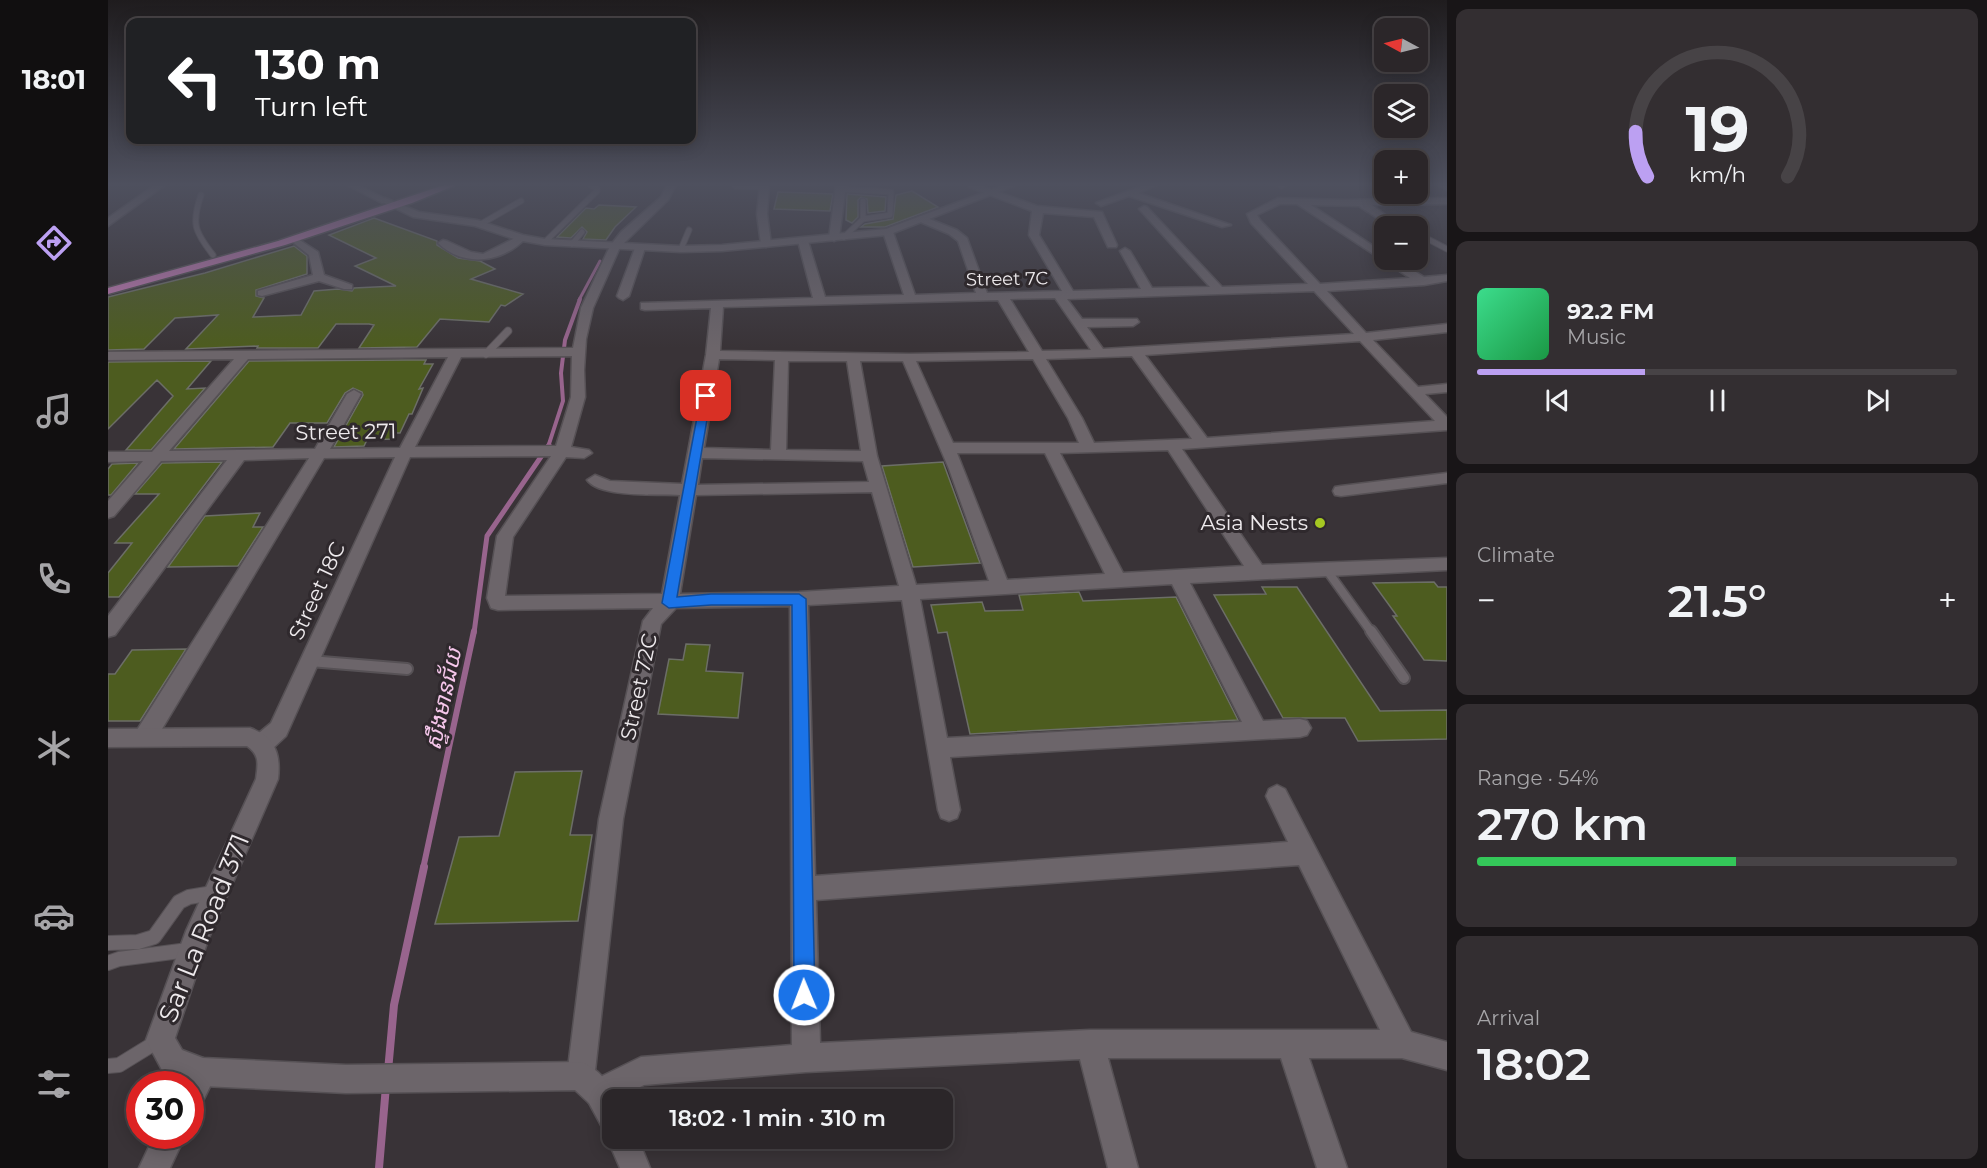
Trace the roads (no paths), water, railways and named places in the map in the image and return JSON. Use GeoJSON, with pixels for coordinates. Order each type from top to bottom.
{"type":"FeatureCollection","features":[{"type":"Feature","properties":{"kind":"main road"},"geometry":{"type":"LineString","coordinates":[[108,282],[267,240]]}},
{"type":"Feature","properties":{"kind":"main road"},"geometry":{"type":"LineString","coordinates":[[108,291],[218,263],[295,240]]}},
{"type":"Feature","properties":{"kind":"street"},"geometry":{"type":"LineString","coordinates":[[295,240],[314,254],[319,277]]}},
{"type":"Feature","properties":{"kind":"street"},"geometry":{"type":"LineString","coordinates":[[442,243],[473,257],[484,259],[490,258],[519,240]]}},
{"type":"Feature","properties":{"kind":"street"},"geometry":{"type":"LineString","coordinates":[[528,240],[545,243],[681,249],[816,240]]}},
{"type":"Feature","properties":{"kind":"street"},"geometry":{"type":"LineString","coordinates":[[620,240],[615,246],[569,353],[578,397],[560,451],[505,536],[496,598],[498,603],[669,603],[703,599],[799,599],[1257,572],[1447,564]]}},
{"type":"Feature","properties":{"kind":"street"},"geometry":{"type":"LineString","coordinates":[[765,240],[766,244]]}},
{"type":"Feature","properties":{"kind":"street"},"geometry":{"type":"LineString","coordinates":[[891,240],[911,298]]}},
{"type":"Feature","properties":{"kind":"street"},"geometry":{"type":"LineString","coordinates":[[962,240],[983,297]]}},
{"type":"Feature","properties":{"kind":"street"},"geometry":{"type":"LineString","coordinates":[[1036,240],[1060,276],[1064,296],[1078,323],[1100,354]]}},
{"type":"Feature","properties":{"kind":"street"},"geometry":{"type":"LineString","coordinates":[[1110,240],[1112,245]]}},
{"type":"Feature","properties":{"kind":"street"},"geometry":{"type":"LineString","coordinates":[[1172,240],[1218,289]]}},
{"type":"Feature","properties":{"kind":"street"},"geometry":{"type":"LineString","coordinates":[[1272,240],[1446,425]]}},
{"type":"Feature","properties":{"kind":"street"},"geometry":{"type":"LineString","coordinates":[[1357,240],[1374,251]]}},
{"type":"Feature","properties":{"kind":"street"},"geometry":{"type":"LineString","coordinates":[[803,241],[820,301]]}},
{"type":"Feature","properties":{"kind":"street"},"geometry":{"type":"LineString","coordinates":[[623,296],[640,248]]}},
{"type":"Feature","properties":{"kind":"street"},"geometry":{"type":"LineString","coordinates":[[1125,251],[1149,293]]}},
{"type":"Feature","properties":{"kind":"street"},"geometry":{"type":"LineString","coordinates":[[1405,270],[1424,282]]}},
{"type":"Feature","properties":{"kind":"street"},"geometry":{"type":"LineString","coordinates":[[261,293],[319,277],[348,287]]}},
{"type":"Feature","properties":{"kind":"street","name":"Street 7C"},"geometry":{"type":"LineString","coordinates":[[645,306],[1064,296],[1424,282],[1447,278]]}},
{"type":"Feature","properties":{"kind":"street"},"geometry":{"type":"LineString","coordinates":[[1002,296],[1074,418],[1089,448]]}},
{"type":"Feature","properties":{"kind":"street","name":"Street 72C"},"geometry":{"type":"LineString","coordinates":[[597,1095],[610,819],[652,621],[669,603],[713,355],[717,305]]}},
{"type":"Feature","properties":{"kind":"street"},"geometry":{"type":"LineString","coordinates":[[1078,323],[1133,322]]}},
{"type":"Feature","properties":{"kind":"street"},"geometry":{"type":"LineString","coordinates":[[713,355],[853,359],[1137,353],[1363,338],[1447,328]]}},
{"type":"Feature","properties":{"kind":"street"},"geometry":{"type":"LineString","coordinates":[[108,356],[569,353]]}},
{"type":"Feature","properties":{"kind":"street"},"geometry":{"type":"LineString","coordinates":[[1137,353],[1203,443]]}},
{"type":"Feature","properties":{"kind":"street","name":"Street 18C"},"geometry":{"type":"LineString","coordinates":[[262,744],[279,729],[405,452],[456,354]]}},
{"type":"Feature","properties":{"kind":"street"},"geometry":{"type":"LineString","coordinates":[[108,512],[244,355]]}},
{"type":"Feature","properties":{"kind":"street"},"geometry":{"type":"LineString","coordinates":[[778,456],[782,357]]}},
{"type":"Feature","properties":{"kind":"street"},"geometry":{"type":"LineString","coordinates":[[908,358],[947,448],[1001,588]]}},
{"type":"Feature","properties":{"kind":"street"},"geometry":{"type":"LineString","coordinates":[[853,359],[869,456],[910,594],[949,810]]}},
{"type":"Feature","properties":{"kind":"street"},"geometry":{"type":"LineString","coordinates":[[1414,391],[1447,388]]}},
{"type":"Feature","properties":{"kind":"street"},"geometry":{"type":"LineString","coordinates":[[145,737],[354,394]]}},
{"type":"Feature","properties":{"kind":"street"},"geometry":{"type":"LineString","coordinates":[[947,448],[1089,448],[1172,445],[1446,425]]}},
{"type":"Feature","properties":{"kind":"street"},"geometry":{"type":"LineString","coordinates":[[1172,445],[1257,572]]}},
{"type":"Feature","properties":{"kind":"street"},"geometry":{"type":"LineString","coordinates":[[1050,447],[1118,580]]}},
{"type":"Feature","properties":{"kind":"street","name":"Street 271"},"geometry":{"type":"LineString","coordinates":[[108,457],[537,450],[584,453]]}},
{"type":"Feature","properties":{"kind":"street"},"geometry":{"type":"LineString","coordinates":[[696,453],[869,456]]}},
{"type":"Feature","properties":{"kind":"street"},"geometry":{"type":"LineString","coordinates":[[108,630],[239,455]]}},
{"type":"Feature","properties":{"kind":"street"},"geometry":{"type":"LineString","coordinates":[[1341,491],[1447,478]]}},
{"type":"Feature","properties":{"kind":"street"},"geometry":{"type":"LineString","coordinates":[[595,480],[608,486],[689,492],[772,492],[877,487]]}},
{"type":"Feature","properties":{"kind":"street"},"geometry":{"type":"LineString","coordinates":[[1178,577],[1257,730]]}},
{"type":"Feature","properties":{"kind":"street"},"geometry":{"type":"LineString","coordinates":[[799,599],[806,1058]]}},
{"type":"Feature","properties":{"kind":"street"},"geometry":{"type":"LineString","coordinates":[[936,748],[1300,728]]}},
{"type":"Feature","properties":{"kind":"street"},"geometry":{"type":"LineString","coordinates":[[108,738],[235,736],[250,737],[262,744]]}},
{"type":"Feature","properties":{"kind":"street","name":"Sar La Road 371"},"geometry":{"type":"LineString","coordinates":[[183,1071],[172,1060],[160,1040],[169,1007],[191,950],[267,779],[270,758],[262,744]]}},
{"type":"Feature","properties":{"kind":"street"},"geometry":{"type":"LineString","coordinates":[[1277,796],[1402,1044]]}},
{"type":"Feature","properties":{"kind":"street"},"geometry":{"type":"LineString","coordinates":[[802,890],[1306,853]]}},
{"type":"Feature","properties":{"kind":"street"},"geometry":{"type":"LineString","coordinates":[[597,1095],[641,1071],[806,1058],[1090,1044],[1291,1046],[1402,1044],[1447,1056]]}},
{"type":"Feature","properties":{"kind":"street"},"geometry":{"type":"LineString","coordinates":[[1090,1044],[1123,1168]]}},
{"type":"Feature","properties":{"kind":"street"},"geometry":{"type":"LineString","coordinates":[[1291,1046],[1332,1168]]}},
{"type":"Feature","properties":{"kind":"street","name":"Sar La Road 371"},"geometry":{"type":"LineString","coordinates":[[204,1084],[421,1079],[597,1095]]}},
{"type":"Feature","properties":{"kind":"street"},"geometry":{"type":"LineString","coordinates":[[153,1168],[163,1149]]}},
{"type":"Feature","properties":{"kind":"street"},"geometry":{"type":"LineString","coordinates":[[627,1149],[635,1168]]}},
{"type":"Feature","properties":{"kind":"lane"},"geometry":{"type":"LineString","coordinates":[[203,240],[213,255]]}},
{"type":"Feature","properties":{"kind":"lane"},"geometry":{"type":"LineString","coordinates":[[545,243],[548,240]]}},
{"type":"Feature","properties":{"kind":"lane"},"geometry":{"type":"LineString","coordinates":[[572,244],[576,240]]}},
{"type":"Feature","properties":{"kind":"lane"},"geometry":{"type":"LineString","coordinates":[[681,249],[685,240]]}},
{"type":"Feature","properties":{"kind":"lane"},"geometry":{"type":"LineString","coordinates":[[1428,240],[1447,249]]}},
{"type":"Feature","properties":{"kind":"lane"},"geometry":{"type":"LineString","coordinates":[[486,354],[508,331]]}},
{"type":"Feature","properties":{"kind":"lane"},"geometry":{"type":"LineString","coordinates":[[1326,569],[1404,678]]}},
{"type":"Feature","properties":{"kind":"lane"},"geometry":{"type":"LineString","coordinates":[[310,662],[407,669]]}},
{"type":"Feature","properties":{"kind":"lane"},"geometry":{"type":"LineString","coordinates":[[108,943],[141,941],[154,937],[163,927],[177,901],[187,896],[217,892]]}},
{"type":"Feature","properties":{"kind":"lane"},"geometry":{"type":"LineString","coordinates":[[108,963],[119,959],[191,950]]}},
{"type":"Feature","properties":{"kind":"lane"},"geometry":{"type":"LineString","coordinates":[[108,1066],[119,1065],[160,1040]]}},
{"type":"Feature","properties":{"kind":"waterway","name":"ស្ទឹងមានជ័យ"},"geometry":{"type":"LineString","coordinates":[[579,300],[600,261]]}},
{"type":"Feature","properties":{"kind":"waterway","name":"ស្ទឹងមានជ័យ"},"geometry":{"type":"LineString","coordinates":[[548,446],[563,401],[561,373],[565,340],[580,299]]}},
{"type":"Feature","properties":{"kind":"waterway","name":"ស្ទឹងមានជ័យ"},"geometry":{"type":"LineString","coordinates":[[474,633],[487,536],[548,446]]}},
{"type":"Feature","properties":{"kind":"waterway","name":"ស្ទឹងមានជ័យ"},"geometry":{"type":"LineString","coordinates":[[423,869],[474,631]]}},
{"type":"Feature","properties":{"kind":"waterway","name":"ស្ទឹងមានជ័យ"},"geometry":{"type":"LineString","coordinates":[[388,1071],[394,1005],[424,867]]}},
{"type":"Feature","properties":{"kind":"waterway","name":"ស្ទឹងមានជ័យ"},"geometry":{"type":"LineString","coordinates":[[379,1168],[386,1086]]}},
{"type":"Feature","properties":{"kind":"place","name":"Asia Nests"},"geometry":{"type":"Point","coordinates":[1320,523]}}]}
